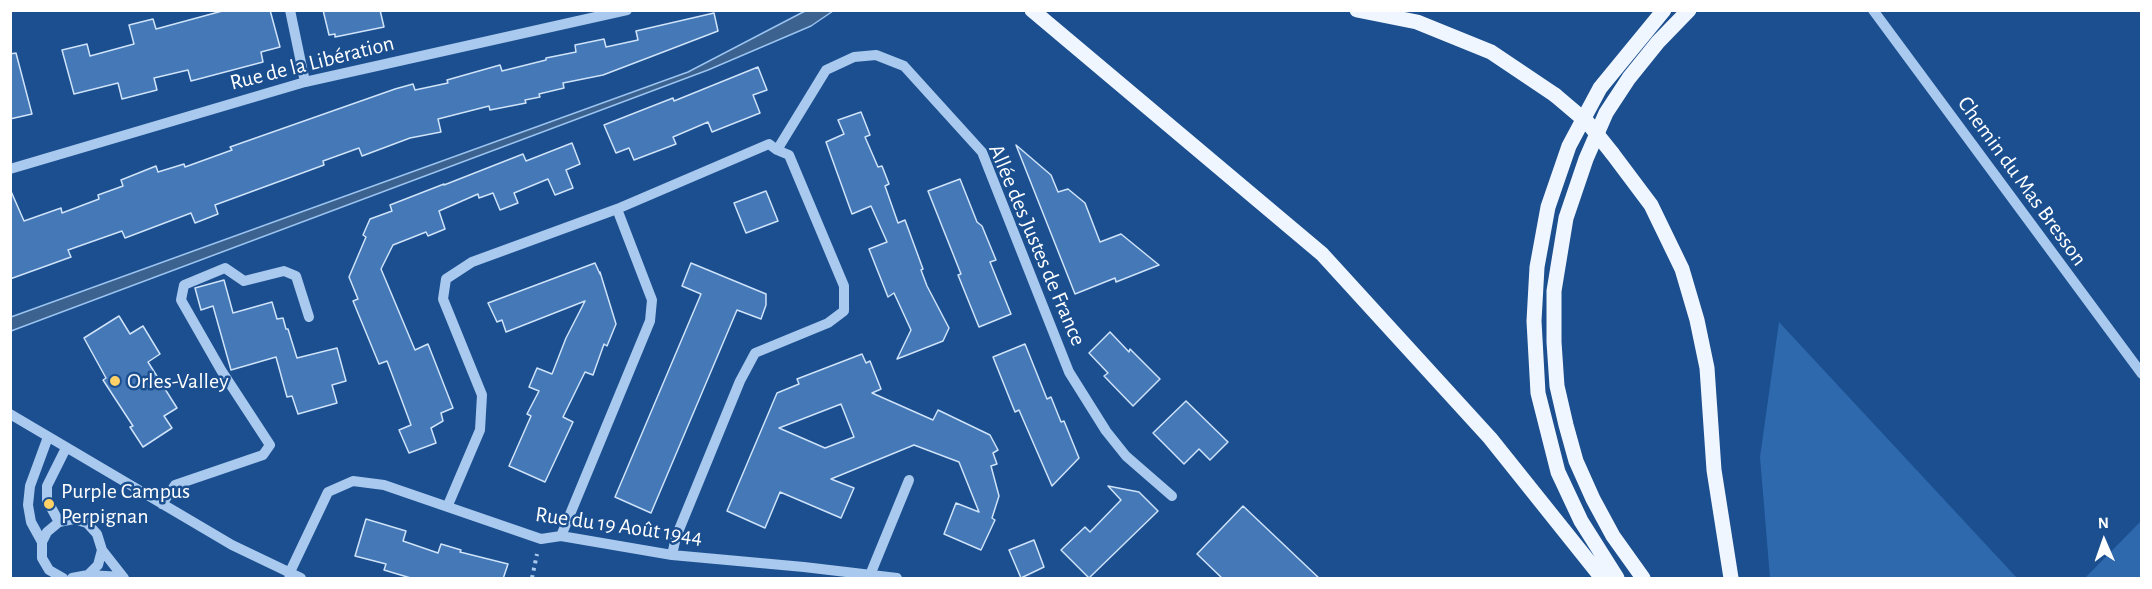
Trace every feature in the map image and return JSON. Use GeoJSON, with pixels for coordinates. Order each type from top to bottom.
{"type":"FeatureCollection","features":[{"type":"Feature","properties":{"kind":"main road"},"geometry":{"type":"LineString","coordinates":[[1032,10],[1322,254],[1490,438],[1602,579]]}},
{"type":"Feature","properties":{"kind":"main road"},"geometry":{"type":"LineString","coordinates":[[1357,10],[1417,22],[1491,52],[1555,95],[1588,123],[1651,205],[1682,268],[1707,368],[1714,470],[1731,579]]}},
{"type":"Feature","properties":{"kind":"main road"},"geometry":{"type":"LineString","coordinates":[[1617,579],[1581,520],[1558,472],[1538,393],[1534,321],[1537,267],[1548,207],[1569,146],[1600,88],[1664,10]]}},
{"type":"Feature","properties":{"kind":"main road"},"geometry":{"type":"LineString","coordinates":[[1643,579],[1613,536],[1576,461],[1557,386],[1554,291],[1566,218],[1586,159],[1606,113],[1629,78],[1658,42],[1689,10]]}},
{"type":"Feature","properties":{"kind":"street"},"geometry":{"type":"LineString","coordinates":[[290,10],[305,82]]}},
{"type":"Feature","properties":{"kind":"street","name":"Rue de la Libération"},"geometry":{"type":"LineString","coordinates":[[10,169],[305,82],[627,10]]}},
{"type":"Feature","properties":{"kind":"street","name":"Chemin du Mas Bresson"},"geometry":{"type":"LineString","coordinates":[[1873,10],[2142,374]]}},
{"type":"Feature","properties":{"kind":"street","name":"Allée des Justes de France"},"geometry":{"type":"LineString","coordinates":[[777,150],[826,70],[854,57],[876,55],[904,66],[982,152],[1069,372],[1106,431],[1126,456],[1172,496]]}},
{"type":"Feature","properties":{"kind":"street"},"geometry":{"type":"LineString","coordinates":[[448,506],[480,430],[482,395],[443,299],[446,279],[472,262],[617,209],[769,144],[789,155],[844,286],[844,311],[828,322],[755,353],[740,381],[675,537],[672,555]]}},
{"type":"Feature","properties":{"kind":"street"},"geometry":{"type":"LineString","coordinates":[[561,536],[650,321],[652,300],[617,209]]}},
{"type":"Feature","properties":{"kind":"street"},"geometry":{"type":"LineString","coordinates":[[162,504],[175,485],[263,455],[270,445],[220,370],[181,300],[184,285],[225,268],[244,281],[284,271],[296,276],[309,317]]}},
{"type":"Feature","properties":{"kind":"street"},"geometry":{"type":"LineString","coordinates":[[10,414],[232,545],[289,576],[301,579]]}},
{"type":"Feature","properties":{"kind":"street"},"geometry":{"type":"LineString","coordinates":[[42,542],[31,522],[28,505],[30,486],[48,437]]}},
{"type":"Feature","properties":{"kind":"street"},"geometry":{"type":"LineString","coordinates":[[59,522],[47,500],[48,486],[66,448]]}},
{"type":"Feature","properties":{"kind":"street"},"geometry":{"type":"LineString","coordinates":[[870,575],[909,480]]}},
{"type":"Feature","properties":{"kind":"street","name":"Rue du 19 Août 1944"},"geometry":{"type":"LineString","coordinates":[[289,576],[328,492],[353,481],[384,485],[541,539],[561,536],[672,555],[897,579]]}},
{"type":"Feature","properties":{"kind":"street"},"geometry":{"type":"LineString","coordinates":[[63,579],[49,574],[42,558],[42,542],[47,532],[59,522],[74,519],[87,523],[97,534],[102,550],[124,578]]}},
{"type":"Feature","properties":{"kind":"street"},"geometry":{"type":"LineString","coordinates":[[88,575],[98,565],[102,550]]}},
{"type":"Feature","properties":{"kind":"street"},"geometry":{"type":"LineString","coordinates":[[784,579],[785,566]]}},
{"type":"Feature","properties":{"kind":"street"},"geometry":{"type":"LineString","coordinates":[[72,579],[88,575],[124,578]]}},
{"type":"Feature","properties":{"kind":"path"},"geometry":{"type":"LineString","coordinates":[[532,579],[541,539]]}},
{"type":"Feature","properties":{"kind":"shaded area"},"geometry":{"type":"Polygon","coordinates":[[[807,10],[833,11],[811,26],[708,70],[11,331],[11,317],[688,72],[807,10]]]}},
{"type":"Feature","properties":{"kind":"shaded area"},"geometry":{"type":"Polygon","coordinates":[[[1779,322],[2017,578],[1770,578],[1760,457],[1779,322]]]}},
{"type":"Feature","properties":{"kind":"shaded area"},"geometry":{"type":"Polygon","coordinates":[[[2141,521],[2141,578],[2085,578],[2141,521]]]}},
{"type":"Feature","properties":{"kind":"building"},"geometry":{"type":"Polygon","coordinates":[[[226,10],[270,10],[280,47],[261,52],[263,62],[191,81],[188,70],[154,78],[157,90],[122,99],[118,83],[74,94],[62,50],[87,44],[90,56],[134,44],[129,25],[153,19],[156,29],[226,10]]]}},
{"type":"Feature","properties":{"kind":"building"},"geometry":{"type":"Polygon","coordinates":[[[323,10],[380,10],[384,27],[335,37],[335,34],[329,35],[323,10]]]}},
{"type":"Feature","properties":{"kind":"building"},"geometry":{"type":"Polygon","coordinates":[[[714,13],[718,31],[603,75],[563,83],[564,88],[539,94],[540,97],[525,100],[526,103],[490,110],[489,106],[438,119],[441,132],[410,138],[362,156],[359,148],[323,161],[324,165],[215,205],[218,214],[195,223],[191,213],[125,238],[122,231],[68,250],[71,257],[10,279],[10,189],[24,221],[61,208],[62,213],[99,199],[98,195],[123,186],[121,180],[156,166],[158,172],[184,164],[185,167],[232,150],[230,147],[395,89],[413,84],[415,90],[448,83],[447,80],[500,65],[502,71],[576,52],[575,45],[604,39],[606,47],[638,40],[636,31],[714,13]]]}},
{"type":"Feature","properties":{"kind":"building"},"geometry":{"type":"Polygon","coordinates":[[[16,53],[32,114],[10,119],[10,54],[16,53]]]}},
{"type":"Feature","properties":{"kind":"building"},"geometry":{"type":"Polygon","coordinates":[[[758,67],[767,90],[753,95],[760,113],[712,132],[708,122],[673,137],[676,144],[634,160],[629,148],[616,153],[604,125],[673,98],[674,101],[758,67]]]}},
{"type":"Feature","properties":{"kind":"building"},"geometry":{"type":"Polygon","coordinates":[[[861,112],[870,135],[865,137],[878,167],[882,166],[889,184],[885,186],[898,223],[905,220],[927,286],[949,328],[943,341],[897,359],[911,330],[894,293],[888,297],[869,249],[887,242],[871,206],[852,214],[826,142],[844,134],[838,120],[861,112]]]}},
{"type":"Feature","properties":{"kind":"building"},"geometry":{"type":"Polygon","coordinates":[[[572,143],[580,164],[566,170],[573,188],[555,195],[548,179],[514,193],[518,203],[500,210],[493,193],[479,198],[478,194],[439,211],[445,229],[428,236],[426,232],[393,245],[381,269],[415,350],[428,344],[453,408],[441,413],[443,421],[431,428],[436,443],[409,453],[399,430],[411,425],[387,361],[379,364],[353,301],[358,299],[349,277],[366,237],[363,235],[370,219],[392,211],[390,205],[523,154],[526,161],[572,143]]]}},
{"type":"Feature","properties":{"kind":"building"},"geometry":{"type":"Polygon","coordinates":[[[1016,145],[1051,175],[1058,192],[1068,189],[1085,203],[1100,242],[1121,234],[1159,265],[1116,282],[1115,278],[1075,294],[1016,145]]]}},
{"type":"Feature","properties":{"kind":"building"},"geometry":{"type":"Polygon","coordinates":[[[960,179],[977,222],[982,226],[996,260],[990,262],[1011,314],[979,327],[928,191],[960,179]]]}},
{"type":"Feature","properties":{"kind":"building"},"geometry":{"type":"Polygon","coordinates":[[[766,191],[778,221],[746,233],[734,203],[766,191]]]}},
{"type":"Feature","properties":{"kind":"building"},"geometry":{"type":"Polygon","coordinates":[[[595,263],[616,324],[607,346],[604,344],[593,375],[585,372],[563,417],[573,422],[545,482],[509,466],[531,416],[527,414],[539,391],[529,387],[537,368],[552,374],[566,338],[585,301],[506,332],[502,320],[497,322],[488,303],[595,263]]]}},
{"type":"Feature","properties":{"kind":"building"},"geometry":{"type":"Polygon","coordinates":[[[691,263],[766,294],[766,305],[761,319],[737,310],[651,513],[615,497],[701,294],[682,286],[691,263]]]}},
{"type":"Feature","properties":{"kind":"building"},"geometry":{"type":"Polygon","coordinates":[[[224,280],[233,313],[272,302],[277,319],[283,318],[286,329],[288,329],[297,358],[337,348],[346,381],[332,385],[337,403],[298,414],[292,396],[287,397],[276,357],[231,370],[213,306],[201,310],[195,288],[224,280]]]}},
{"type":"Feature","properties":{"kind":"building","name":"Orles-Valley"},"geometry":{"type":"Polygon","coordinates":[[[119,316],[130,334],[143,326],[160,354],[148,362],[177,408],[164,416],[172,428],[143,447],[130,427],[133,426],[103,380],[106,378],[84,338],[119,316]]]}},
{"type":"Feature","properties":{"kind":"building"},"geometry":{"type":"Polygon","coordinates":[[[1110,332],[1160,379],[1133,406],[1104,376],[1108,373],[1089,353],[1110,332]]]}},
{"type":"Feature","properties":{"kind":"building"},"geometry":{"type":"Polygon","coordinates":[[[1025,344],[1047,399],[1051,397],[1061,422],[1064,421],[1079,458],[1052,486],[1019,410],[1015,412],[993,357],[1025,344]]]}},
{"type":"Feature","properties":{"kind":"building"},"geometry":{"type":"Polygon","coordinates":[[[862,354],[866,363],[870,361],[881,389],[872,393],[933,420],[938,410],[990,435],[998,450],[993,453],[997,464],[991,466],[999,496],[992,518],[995,520],[981,550],[944,534],[956,503],[979,512],[959,462],[914,445],[831,479],[854,488],[841,518],[780,492],[765,528],[727,511],[777,393],[799,384],[797,379],[862,354]],[[841,404],[779,428],[825,448],[854,437],[841,404]]]}},
{"type":"Feature","properties":{"kind":"building"},"geometry":{"type":"Polygon","coordinates":[[[1186,401],[1228,442],[1210,460],[1199,449],[1184,464],[1153,433],[1186,401]]]}},
{"type":"Feature","properties":{"kind":"building"},"geometry":{"type":"Polygon","coordinates":[[[1108,486],[1139,492],[1158,511],[1089,578],[1061,550],[1085,527],[1090,532],[1121,500],[1108,486]]]}},
{"type":"Feature","properties":{"kind":"building"},"geometry":{"type":"Polygon","coordinates":[[[1243,506],[1320,579],[1223,579],[1197,554],[1243,506]]]}},
{"type":"Feature","properties":{"kind":"building"},"geometry":{"type":"Polygon","coordinates":[[[366,519],[406,531],[403,541],[438,553],[441,544],[461,550],[460,552],[508,564],[503,579],[414,579],[384,570],[386,564],[355,556],[366,519]]]}},
{"type":"Feature","properties":{"kind":"building"},"geometry":{"type":"Polygon","coordinates":[[[1034,540],[1044,567],[1021,578],[1009,550],[1034,540]]]}},
{"type":"Feature","properties":{"kind":"place","name":"Orles-Valley"},"geometry":{"type":"Point","coordinates":[115,381]}},
{"type":"Feature","properties":{"kind":"place","name":"Purple Campus Perpignan"},"geometry":{"type":"Point","coordinates":[49,504]}}]}
